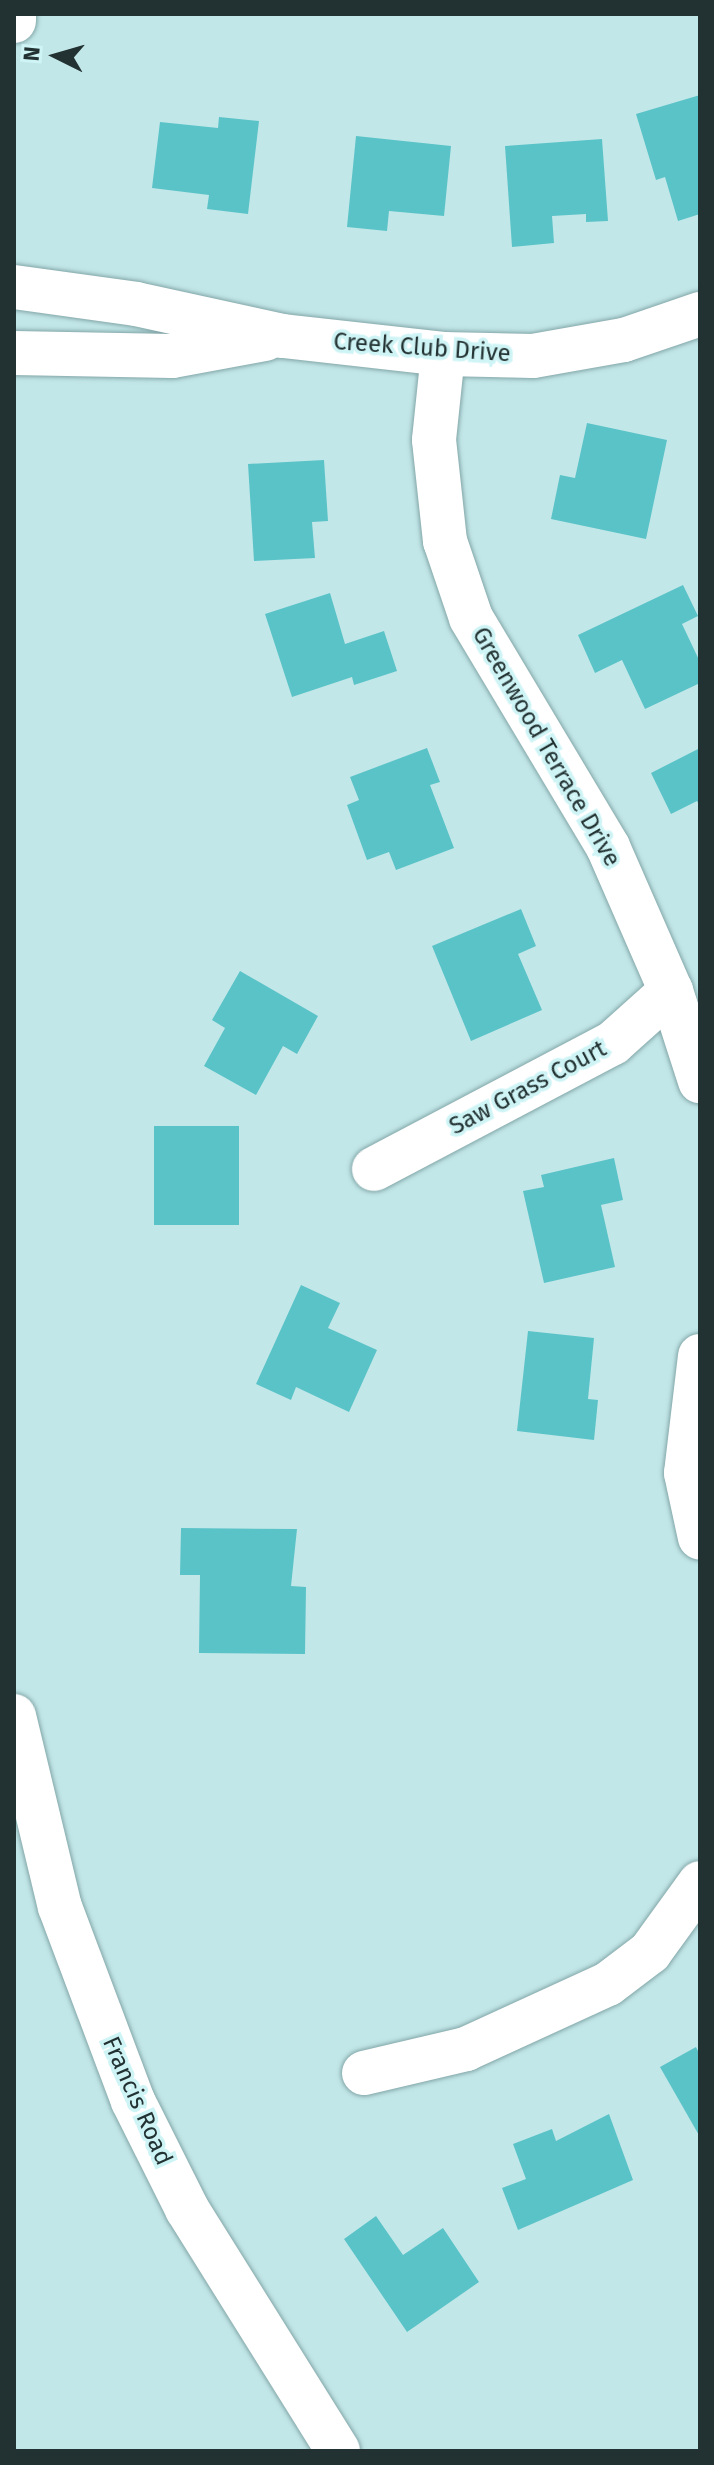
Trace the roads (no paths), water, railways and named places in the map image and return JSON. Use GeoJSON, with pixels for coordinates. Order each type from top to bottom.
{"type":"FeatureCollection","features":[{"type":"Feature","properties":{"kind":"street"},"geometry":{"type":"LineString","coordinates":[[14,14],[14,21]]}},
{"type":"Feature","properties":{"kind":"street","name":"Creek Club Drive"},"geometry":{"type":"LineString","coordinates":[[14,287],[136,304],[283,336],[443,354],[533,356],[624,340],[700,314]]}},
{"type":"Feature","properties":{"kind":"street","name":"Creek Club Drive"},"geometry":{"type":"LineString","coordinates":[[14,353],[172,356],[283,336]]}},
{"type":"Feature","properties":{"kind":"street","name":"Greenwood Terrace Drive"},"geometry":{"type":"LineString","coordinates":[[443,354],[434,440],[445,541],[471,618],[608,847],[671,991],[700,1081]]}},
{"type":"Feature","properties":{"kind":"street","name":"Saw Grass Court"},"geometry":{"type":"LineString","coordinates":[[374,1169],[613,1043],[671,991]]}},
{"type":"Feature","properties":{"kind":"street"},"geometry":{"type":"LineString","coordinates":[[700,1356],[686,1473],[700,1538]]}},
{"type":"Feature","properties":{"kind":"street","name":"Francis Road"},"geometry":{"type":"LineString","coordinates":[[14,1716],[60,1907],[133,2101],[187,2209],[338,2451]]}},
{"type":"Feature","properties":{"kind":"street"},"geometry":{"type":"LineString","coordinates":[[364,2073],[466,2049],[608,1984],[650,1952],[700,1883]]}}]}
